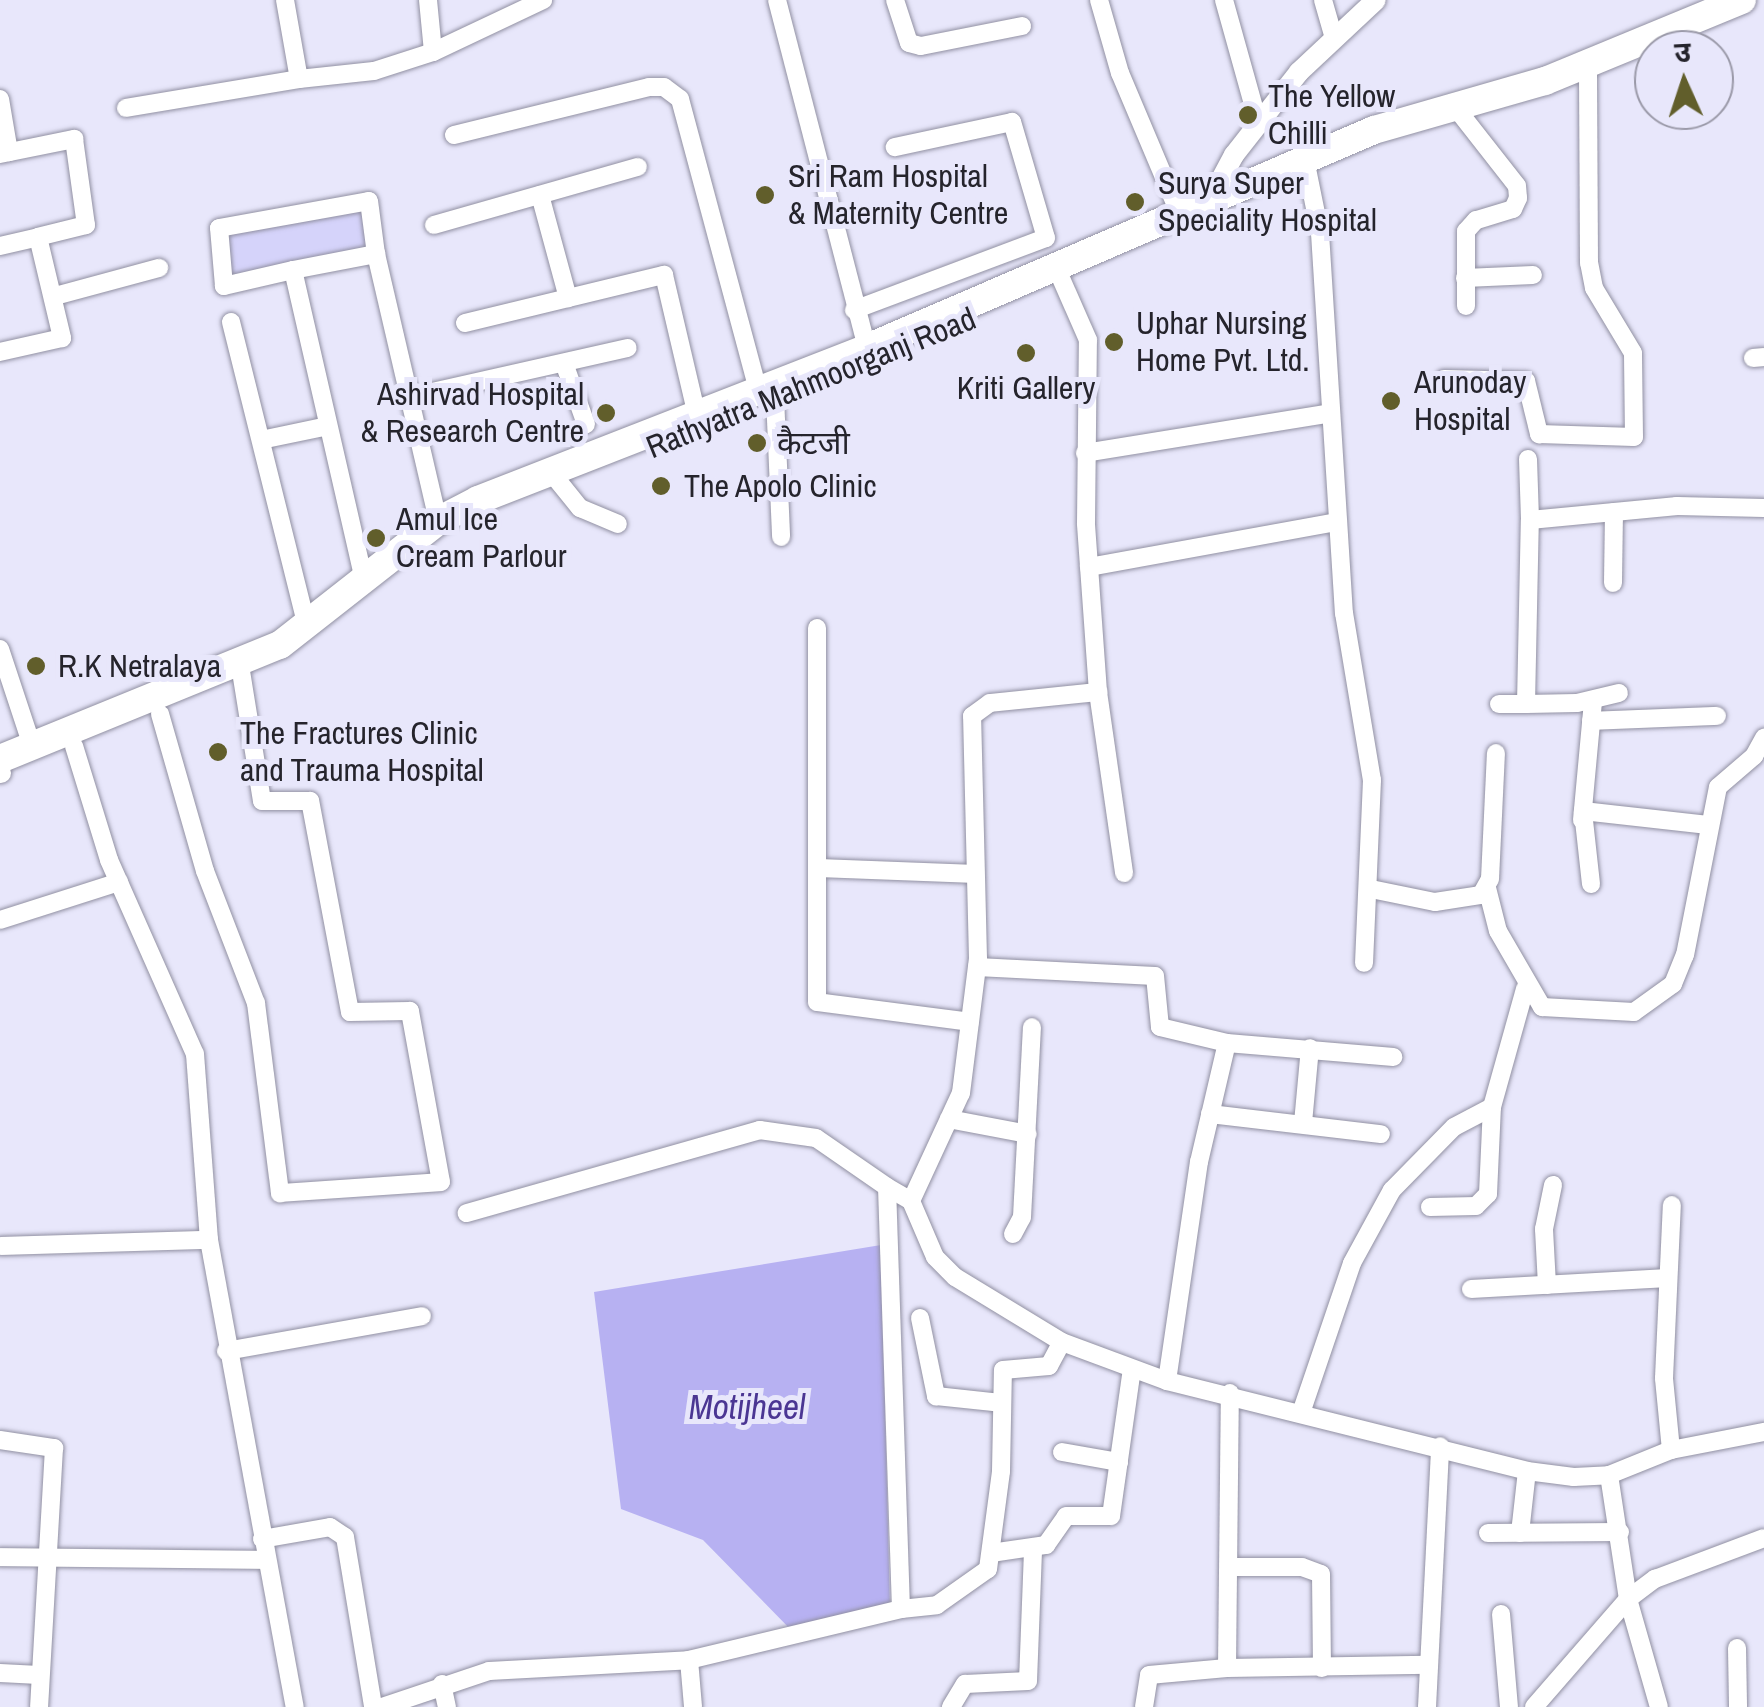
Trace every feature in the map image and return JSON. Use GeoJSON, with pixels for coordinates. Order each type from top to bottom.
{"type":"FeatureCollection","features":[{"type":"Feature","properties":{"kind":"main road","name":"Rathyatra Mahmoorganj Road"},"geometry":{"type":"LineString","coordinates":[[1588,74],[1742,0]]}},
{"type":"Feature","properties":{"kind":"main road"},"geometry":{"type":"LineString","coordinates":[[1706,30],[1764,4]]}},
{"type":"Feature","properties":{"kind":"main road","name":"Rathyatra Mahmoorganj Road"},"geometry":{"type":"LineString","coordinates":[[0,773],[160,714],[317,642],[446,532],[554,476],[1456,108],[1634,59]]}},
{"type":"Feature","properties":{"kind":"main road"},"geometry":{"type":"LineString","coordinates":[[0,759],[242,674],[438,521],[554,476],[696,412],[766,392],[1058,272],[1178,210],[1213,205]]}},
{"type":"Feature","properties":{"kind":"street"},"geometry":{"type":"LineString","coordinates":[[285,0],[298,80]]}},
{"type":"Feature","properties":{"kind":"street"},"geometry":{"type":"LineString","coordinates":[[428,0],[433,52]]}},
{"type":"Feature","properties":{"kind":"street"},"geometry":{"type":"LineString","coordinates":[[126,108],[298,80],[374,72],[433,52],[543,0]]}},
{"type":"Feature","properties":{"kind":"street"},"geometry":{"type":"LineString","coordinates":[[777,0],[866,348]]}},
{"type":"Feature","properties":{"kind":"street"},"geometry":{"type":"LineString","coordinates":[[896,0],[909,43],[920,46],[1022,26]]}},
{"type":"Feature","properties":{"kind":"street"},"geometry":{"type":"LineString","coordinates":[[1099,0],[1120,73],[1178,210]]}},
{"type":"Feature","properties":{"kind":"street"},"geometry":{"type":"LineString","coordinates":[[1224,0],[1259,125]]}},
{"type":"Feature","properties":{"kind":"street"},"geometry":{"type":"LineString","coordinates":[[1323,0],[1333,35]]}},
{"type":"Feature","properties":{"kind":"street"},"geometry":{"type":"LineString","coordinates":[[1213,205],[1259,125],[1333,35],[1376,0]]}},
{"type":"Feature","properties":{"kind":"street"},"geometry":{"type":"LineString","coordinates":[[1444,379],[1526,381],[1539,434],[1634,437],[1633,353],[1594,288],[1589,263],[1588,74]]}},
{"type":"Feature","properties":{"kind":"street"},"geometry":{"type":"LineString","coordinates":[[454,135],[650,87],[664,87],[680,99],[766,392],[781,537]]}},
{"type":"Feature","properties":{"kind":"street"},"geometry":{"type":"LineString","coordinates":[[0,99],[5,153],[74,138],[86,225],[0,246]]}},
{"type":"Feature","properties":{"kind":"street"},"geometry":{"type":"LineString","coordinates":[[1456,108],[1517,186],[1518,198],[1513,209],[1476,220],[1466,231],[1466,306]]}},
{"type":"Feature","properties":{"kind":"street"},"geometry":{"type":"LineString","coordinates":[[854,310],[1046,238],[1012,122],[895,147]]}},
{"type":"Feature","properties":{"kind":"street"},"geometry":{"type":"LineString","coordinates":[[434,225],[638,167]]}},
{"type":"Feature","properties":{"kind":"street"},"geometry":{"type":"LineString","coordinates":[[1306,167],[1320,233],[1344,613],[1372,780],[1371,889],[1364,963]]}},
{"type":"Feature","properties":{"kind":"street"},"geometry":{"type":"LineString","coordinates":[[540,195],[568,298]]}},
{"type":"Feature","properties":{"kind":"street"},"geometry":{"type":"LineString","coordinates":[[376,254],[224,286],[219,228],[369,201],[376,254],[438,521]]}},
{"type":"Feature","properties":{"kind":"street"},"geometry":{"type":"LineString","coordinates":[[0,352],[62,338],[38,237]]}},
{"type":"Feature","properties":{"kind":"street"},"geometry":{"type":"LineString","coordinates":[[54,296],[159,268]]}},
{"type":"Feature","properties":{"kind":"street"},"geometry":{"type":"LineString","coordinates":[[293,270],[364,580]]}},
{"type":"Feature","properties":{"kind":"street"},"geometry":{"type":"LineString","coordinates":[[1058,272],[1088,340],[1085,453],[1089,567],[1098,692],[1124,872]]}},
{"type":"Feature","properties":{"kind":"street"},"geometry":{"type":"LineString","coordinates":[[465,323],[664,275],[696,412]]}},
{"type":"Feature","properties":{"kind":"street"},"geometry":{"type":"LineString","coordinates":[[1465,278],[1532,275]]}},
{"type":"Feature","properties":{"kind":"street"},"geometry":{"type":"LineString","coordinates":[[231,322],[306,627]]}},
{"type":"Feature","properties":{"kind":"street"},"geometry":{"type":"LineString","coordinates":[[410,397],[628,348]]}},
{"type":"Feature","properties":{"kind":"street"},"geometry":{"type":"LineString","coordinates":[[564,362],[586,424]]}},
{"type":"Feature","properties":{"kind":"street"},"geometry":{"type":"LineString","coordinates":[[1085,453],[1331,414]]}},
{"type":"Feature","properties":{"kind":"street"},"geometry":{"type":"LineString","coordinates":[[261,440],[328,426]]}},
{"type":"Feature","properties":{"kind":"street"},"geometry":{"type":"LineString","coordinates":[[1526,704],[1528,460]]}},
{"type":"Feature","properties":{"kind":"street"},"geometry":{"type":"LineString","coordinates":[[554,476],[580,508],[618,524]]}},
{"type":"Feature","properties":{"kind":"street"},"geometry":{"type":"LineString","coordinates":[[1530,520],[1614,512],[1764,508]]}},
{"type":"Feature","properties":{"kind":"street"},"geometry":{"type":"LineString","coordinates":[[1613,584],[1614,512]]}},
{"type":"Feature","properties":{"kind":"street"},"geometry":{"type":"LineString","coordinates":[[1089,567],[1336,522]]}},
{"type":"Feature","properties":{"kind":"street"},"geometry":{"type":"LineString","coordinates":[[817,628],[821,868],[817,1002],[970,1022]]}},
{"type":"Feature","properties":{"kind":"street"},"geometry":{"type":"LineString","coordinates":[[0,649],[32,746]]}},
{"type":"Feature","properties":{"kind":"street"},"geometry":{"type":"LineString","coordinates":[[160,714],[206,871],[256,1003],[280,1192],[441,1182],[410,1011],[350,1012],[310,801],[262,800],[242,674]]}},
{"type":"Feature","properties":{"kind":"street"},"geometry":{"type":"LineString","coordinates":[[911,1201],[962,1094],[978,967],[974,874],[977,708],[1098,692]]}},
{"type":"Feature","properties":{"kind":"street"},"geometry":{"type":"LineString","coordinates":[[1499,704],[1592,701],[1619,693]]}},
{"type":"Feature","properties":{"kind":"street"},"geometry":{"type":"LineString","coordinates":[[1579,856],[1592,701]]}},
{"type":"Feature","properties":{"kind":"street"},"geometry":{"type":"LineString","coordinates":[[1591,721],[1716,716]]}},
{"type":"Feature","properties":{"kind":"street"},"geometry":{"type":"LineString","coordinates":[[1496,753],[1487,888],[1498,932],[1525,989],[1542,1008],[1634,1012],[1673,984],[1685,956],[1708,825],[1724,777],[1754,756],[1764,738]]}},
{"type":"Feature","properties":{"kind":"street"},"geometry":{"type":"LineString","coordinates":[[74,746],[120,882],[195,1054],[209,1240],[226,1351],[295,1707]]}},
{"type":"Feature","properties":{"kind":"street"},"geometry":{"type":"LineString","coordinates":[[1583,811],[1708,825]]}},
{"type":"Feature","properties":{"kind":"street"},"geometry":{"type":"LineString","coordinates":[[1583,811],[1591,884]]}},
{"type":"Feature","properties":{"kind":"street"},"geometry":{"type":"LineString","coordinates":[[821,868],[974,874]]}},
{"type":"Feature","properties":{"kind":"street"},"geometry":{"type":"LineString","coordinates":[[0,920],[120,882]]}},
{"type":"Feature","properties":{"kind":"street"},"geometry":{"type":"LineString","coordinates":[[1371,889],[1435,902],[1471,898],[1487,888]]}},
{"type":"Feature","properties":{"kind":"street"},"geometry":{"type":"LineString","coordinates":[[978,967],[1155,976],[1160,1027],[1227,1044],[1393,1057]]}},
{"type":"Feature","properties":{"kind":"street"},"geometry":{"type":"LineString","coordinates":[[1430,1207],[1476,1206],[1488,1194],[1492,1107],[1525,989]]}},
{"type":"Feature","properties":{"kind":"street"},"geometry":{"type":"LineString","coordinates":[[1013,1234],[1022,1217],[1032,1027]]}},
{"type":"Feature","properties":{"kind":"street"},"geometry":{"type":"LineString","coordinates":[[1167,1381],[1210,1114],[1227,1044]]}},
{"type":"Feature","properties":{"kind":"street"},"geometry":{"type":"LineString","coordinates":[[1303,1122],[1310,1048]]}},
{"type":"Feature","properties":{"kind":"street"},"geometry":{"type":"LineString","coordinates":[[1301,1413],[1352,1263],[1392,1190],[1454,1127],[1492,1107]]}},
{"type":"Feature","properties":{"kind":"street"},"geometry":{"type":"LineString","coordinates":[[1210,1114],[1381,1134]]}},
{"type":"Feature","properties":{"kind":"street"},"geometry":{"type":"LineString","coordinates":[[949,1118],[1028,1134]]}},
{"type":"Feature","properties":{"kind":"street"},"geometry":{"type":"LineString","coordinates":[[466,1213],[760,1130],[816,1138],[911,1201],[935,1257],[955,1277],[1062,1342],[1167,1381],[1230,1393],[1526,1471],[1609,1475],[1671,1450],[1764,1432]]}},
{"type":"Feature","properties":{"kind":"street"},"geometry":{"type":"LineString","coordinates":[[1547,1284],[1544,1229],[1553,1185]]}},
{"type":"Feature","properties":{"kind":"street"},"geometry":{"type":"LineString","coordinates":[[886,1186],[901,1609]]}},
{"type":"Feature","properties":{"kind":"street"},"geometry":{"type":"LineString","coordinates":[[1671,1450],[1665,1410],[1672,1205]]}},
{"type":"Feature","properties":{"kind":"street"},"geometry":{"type":"LineString","coordinates":[[0,1254],[0,1246],[209,1240]]}},
{"type":"Feature","properties":{"kind":"street"},"geometry":{"type":"LineString","coordinates":[[1470,1289],[1668,1278]]}},
{"type":"Feature","properties":{"kind":"street"},"geometry":{"type":"LineString","coordinates":[[226,1351],[422,1316]]}},
{"type":"Feature","properties":{"kind":"street"},"geometry":{"type":"LineString","coordinates":[[920,1318],[936,1396],[1002,1403]]}},
{"type":"Feature","properties":{"kind":"street"},"geometry":{"type":"LineString","coordinates":[[382,1707],[442,1684],[550,1665],[688,1660],[901,1609],[937,1605],[983,1574],[991,1553],[1006,1366],[1048,1366],[1062,1342]]}},
{"type":"Feature","properties":{"kind":"street"},"geometry":{"type":"LineString","coordinates":[[991,1553],[1046,1545],[1066,1516],[1111,1516],[1132,1370]]}},
{"type":"Feature","properties":{"kind":"street"},"geometry":{"type":"LineString","coordinates":[[1228,1668],[1230,1393]]}},
{"type":"Feature","properties":{"kind":"street"},"geometry":{"type":"LineString","coordinates":[[0,1440],[54,1448],[43,1560],[39,1707]]}},
{"type":"Feature","properties":{"kind":"street"},"geometry":{"type":"LineString","coordinates":[[1427,1707],[1440,1446]]}},
{"type":"Feature","properties":{"kind":"street"},"geometry":{"type":"LineString","coordinates":[[1062,1452],[1119,1462]]}},
{"type":"Feature","properties":{"kind":"street"},"geometry":{"type":"LineString","coordinates":[[1520,1533],[1526,1471]]}},
{"type":"Feature","properties":{"kind":"street"},"geometry":{"type":"LineString","coordinates":[[1609,1475],[1628,1599],[1659,1707]]}},
{"type":"Feature","properties":{"kind":"street"},"geometry":{"type":"LineString","coordinates":[[262,1540],[330,1526],[345,1536],[373,1707]]}},
{"type":"Feature","properties":{"kind":"street"},"geometry":{"type":"LineString","coordinates":[[1488,1534],[1620,1532]]}},
{"type":"Feature","properties":{"kind":"street"},"geometry":{"type":"LineString","coordinates":[[1534,1707],[1628,1599],[1655,1579],[1764,1538]]}},
{"type":"Feature","properties":{"kind":"street"},"geometry":{"type":"LineString","coordinates":[[950,1707],[965,1684],[1028,1682],[1033,1548]]}},
{"type":"Feature","properties":{"kind":"street"},"geometry":{"type":"LineString","coordinates":[[0,1557],[266,1560]]}},
{"type":"Feature","properties":{"kind":"street"},"geometry":{"type":"LineString","coordinates":[[1231,1567],[1302,1567],[1320,1574],[1322,1668]]}},
{"type":"Feature","properties":{"kind":"street"},"geometry":{"type":"LineString","coordinates":[[1501,1614],[1510,1707]]}},
{"type":"Feature","properties":{"kind":"street"},"geometry":{"type":"LineString","coordinates":[[1737,1648],[1738,1707]]}},
{"type":"Feature","properties":{"kind":"street"},"geometry":{"type":"LineString","coordinates":[[688,1660],[693,1707]]}},
{"type":"Feature","properties":{"kind":"street"},"geometry":{"type":"LineString","coordinates":[[1144,1707],[1149,1675],[1228,1668],[1428,1664]]}},
{"type":"Feature","properties":{"kind":"street"},"geometry":{"type":"LineString","coordinates":[[0,1673],[39,1676]]}},
{"type":"Feature","properties":{"kind":"street"},"geometry":{"type":"LineString","coordinates":[[442,1684],[447,1707]]}},
{"type":"Feature","properties":{"kind":"shaded area"},"geometry":{"type":"Polygon","coordinates":[[[362,202],[370,249],[223,280],[223,228],[362,202]]]}},
{"type":"Feature","properties":{"kind":"water","name":"Motijheel"},"geometry":{"type":"Polygon","coordinates":[[[881,1245],[890,1610],[794,1633],[703,1540],[621,1509],[594,1292],[881,1245]]]}},
{"type":"Feature","properties":{"kind":"place","name":"The Yellow Chilli"},"geometry":{"type":"Point","coordinates":[1248,115]}},
{"type":"Feature","properties":{"kind":"place","name":"Sri Ram Hospital & Maternity Centre"},"geometry":{"type":"Point","coordinates":[765,195]}},
{"type":"Feature","properties":{"kind":"place","name":"Surya Super Speciality Hospital"},"geometry":{"type":"Point","coordinates":[1135,202]}},
{"type":"Feature","properties":{"kind":"place","name":"Uphar Nursing Home Pvt. Ltd."},"geometry":{"type":"Point","coordinates":[1114,342]}},
{"type":"Feature","properties":{"kind":"place","name":"Kriti Gallery"},"geometry":{"type":"Point","coordinates":[1026,353]}},
{"type":"Feature","properties":{"kind":"place","name":"Arunoday Hospital"},"geometry":{"type":"Point","coordinates":[1391,401]}},
{"type":"Feature","properties":{"kind":"place","name":"Ashirvad Hospital & Research Centre"},"geometry":{"type":"Point","coordinates":[606,413]}},
{"type":"Feature","properties":{"kind":"place","name":"कैटजी"},"geometry":{"type":"Point","coordinates":[757,443]}},
{"type":"Feature","properties":{"kind":"place","name":"The Apolo Clinic"},"geometry":{"type":"Point","coordinates":[661,486]}},
{"type":"Feature","properties":{"kind":"place","name":"Amul Ice Cream Parlour"},"geometry":{"type":"Point","coordinates":[376,538]}},
{"type":"Feature","properties":{"kind":"place","name":"R.K Netralaya"},"geometry":{"type":"Point","coordinates":[36,666]}},
{"type":"Feature","properties":{"kind":"place","name":"The Fractures Clinic and Trauma Hospital"},"geometry":{"type":"Point","coordinates":[218,752]}}]}
